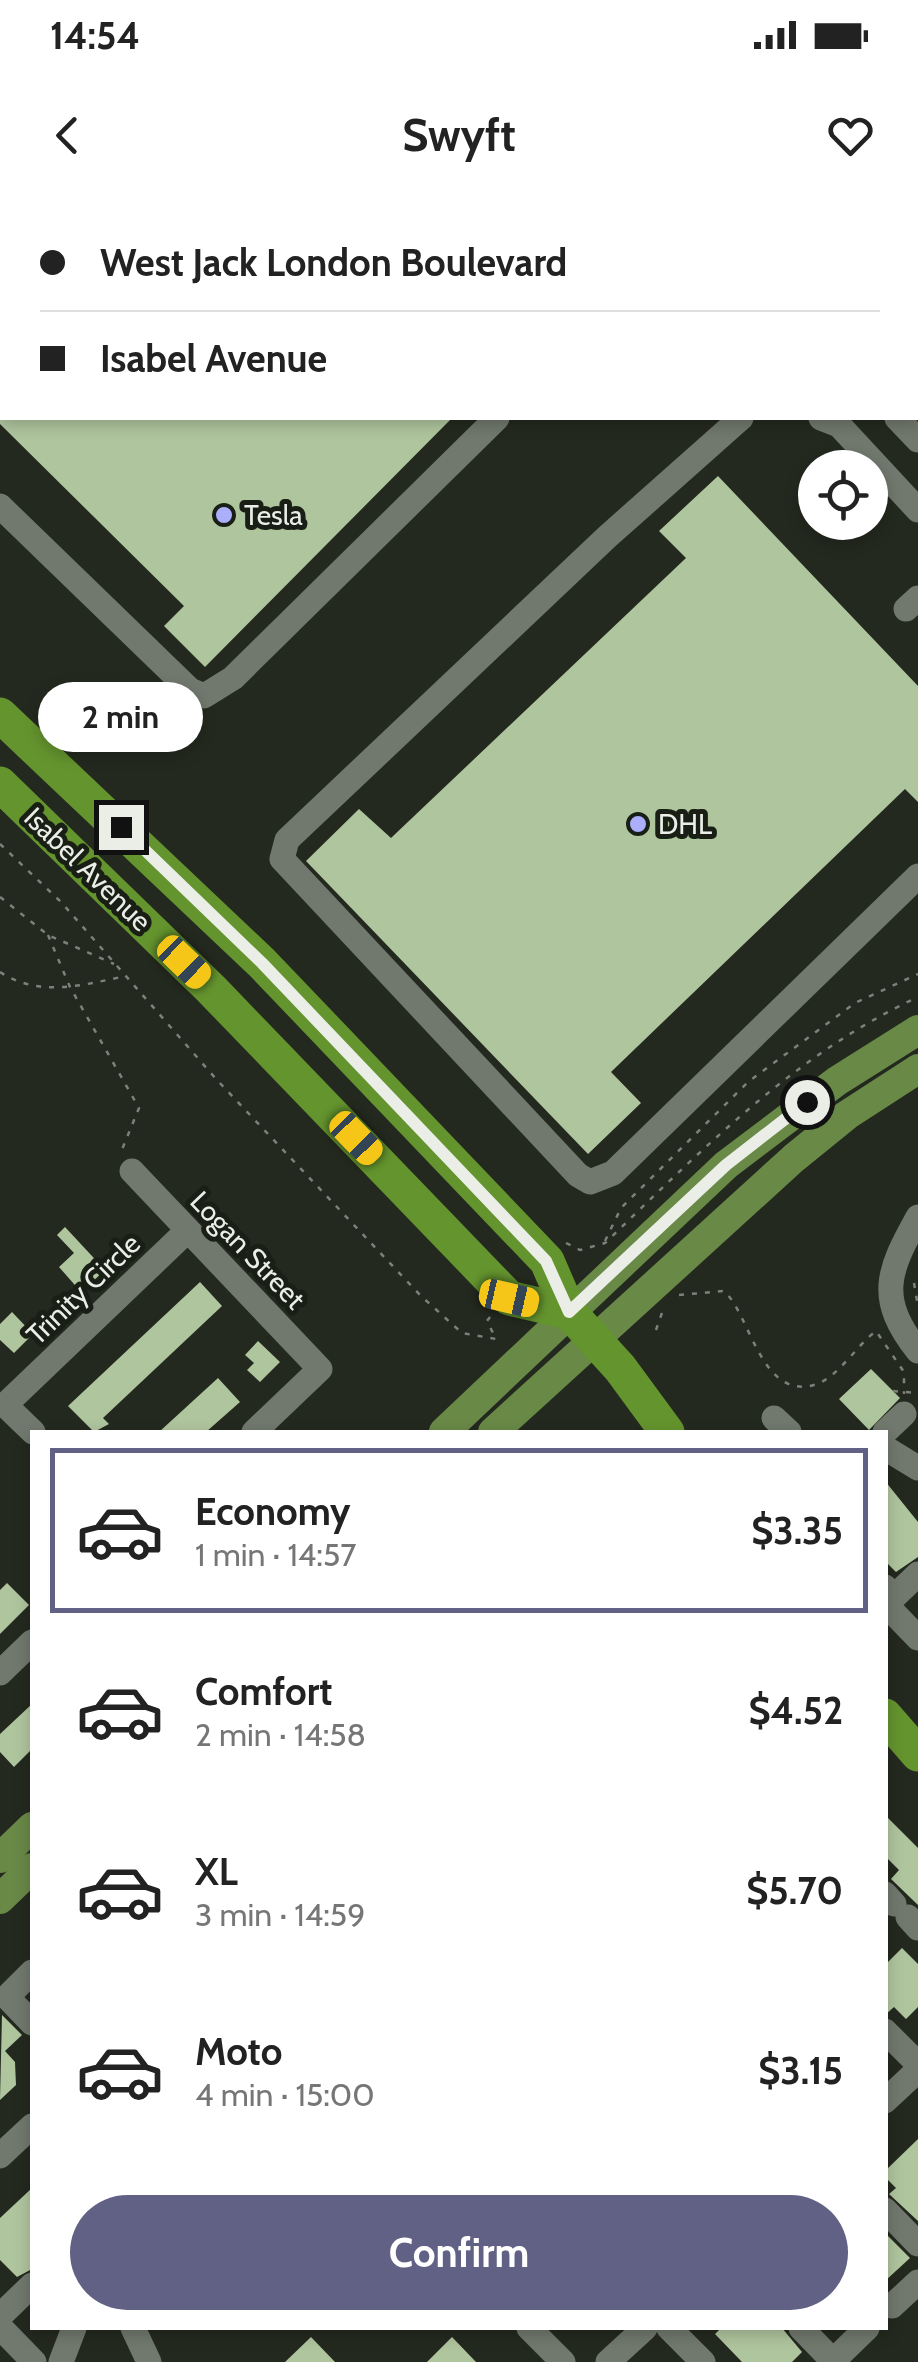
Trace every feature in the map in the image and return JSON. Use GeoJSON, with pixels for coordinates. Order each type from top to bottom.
{"type":"FeatureCollection","features":[{"type":"Feature","properties":{"kind":"highway","name":"Isabel Avenue"},"geometry":{"type":"LineString","coordinates":[[0,715],[262,963],[520,1232],[546,1261],[569,1312],[665,1430]]}},
{"type":"Feature","properties":{"kind":"highway","name":"Isabel Avenue"},"geometry":{"type":"LineString","coordinates":[[0,784],[211,988],[509,1298],[569,1312]]}},
{"type":"Feature","properties":{"kind":"main road"},"geometry":{"type":"LineString","coordinates":[[446,1430],[726,1165],[838,1081],[918,1031]]}},
{"type":"Feature","properties":{"kind":"main road"},"geometry":{"type":"LineString","coordinates":[[495,1430],[794,1158],[847,1115],[918,1069]]}},
{"type":"Feature","properties":{"kind":"main road"},"geometry":{"type":"LineString","coordinates":[[0,1858],[30,1829]]}},
{"type":"Feature","properties":{"kind":"main road"},"geometry":{"type":"LineString","coordinates":[[0,1899],[30,1870]]}},
{"type":"Feature","properties":{"kind":"street"},"geometry":{"type":"LineString","coordinates":[[0,506],[190,690],[204,696],[233,678],[495,420]]}},
{"type":"Feature","properties":{"kind":"street"},"geometry":{"type":"LineString","coordinates":[[739,420],[607,537],[287,840],[282,859],[578,1175],[590,1182],[613,1173],[918,876]]}},
{"type":"Feature","properties":{"kind":"street"},"geometry":{"type":"LineString","coordinates":[[821,420],[828,436],[841,450]]}},
{"type":"Feature","properties":{"kind":"street"},"geometry":{"type":"LineString","coordinates":[[825,420],[839,425],[918,510]]}},
{"type":"Feature","properties":{"kind":"street"},"geometry":{"type":"LineString","coordinates":[[899,420],[918,440]]}},
{"type":"Feature","properties":{"kind":"street"},"geometry":{"type":"LineString","coordinates":[[888,499],[905,517],[918,521]]}},
{"type":"Feature","properties":{"kind":"street","name":"Logan Street"},"geometry":{"type":"LineString","coordinates":[[125,1168],[320,1369],[256,1430]]}},
{"type":"Feature","properties":{"kind":"street"},"geometry":{"type":"LineString","coordinates":[[918,1217],[892,1265],[889,1282],[890,1302],[904,1333],[918,1351]]}},
{"type":"Feature","properties":{"kind":"street","name":"Trinity Circle"},"geometry":{"type":"LineString","coordinates":[[30,1430],[5,1405],[188,1230]]}},
{"type":"Feature","properties":{"kind":"street"},"geometry":{"type":"LineString","coordinates":[[886,1430],[905,1398]]}},
{"type":"Feature","properties":{"kind":"street"},"geometry":{"type":"LineString","coordinates":[[888,1450],[918,1468]]}},
{"type":"Feature","properties":{"kind":"street"},"geometry":{"type":"LineString","coordinates":[[918,1574],[889,1601],[918,1638]]}},
{"type":"Feature","properties":{"kind":"street"},"geometry":{"type":"LineString","coordinates":[[0,1674],[30,1644]]}},
{"type":"Feature","properties":{"kind":"street"},"geometry":{"type":"LineString","coordinates":[[30,1974],[7,1997],[30,2022]]}},
{"type":"Feature","properties":{"kind":"street"},"geometry":{"type":"LineString","coordinates":[[888,2034],[918,2067],[888,2098]]}},
{"type":"Feature","properties":{"kind":"street"},"geometry":{"type":"LineString","coordinates":[[0,2156],[30,2128]]}},
{"type":"Feature","properties":{"kind":"street"},"geometry":{"type":"LineString","coordinates":[[888,2213],[918,2244]]}},
{"type":"Feature","properties":{"kind":"street"},"geometry":{"type":"LineString","coordinates":[[892,2306],[918,2282]]}},
{"type":"Feature","properties":{"kind":"street"},"geometry":{"type":"LineString","coordinates":[[0,2316],[30,2287]]}},
{"type":"Feature","properties":{"kind":"street"},"geometry":{"type":"LineString","coordinates":[[0,2327],[34,2362]]}},
{"type":"Feature","properties":{"kind":"street"},"geometry":{"type":"LineString","coordinates":[[61,2362],[73,2330]]}},
{"type":"Feature","properties":{"kind":"street"},"geometry":{"type":"LineString","coordinates":[[134,2330],[149,2362]]}},
{"type":"Feature","properties":{"kind":"street"},"geometry":{"type":"LineString","coordinates":[[531,2330],[563,2362]]}},
{"type":"Feature","properties":{"kind":"street"},"geometry":{"type":"LineString","coordinates":[[608,2362],[643,2330]]}},
{"type":"Feature","properties":{"kind":"street"},"geometry":{"type":"LineString","coordinates":[[670,2330],[703,2362]]}},
{"type":"Feature","properties":{"kind":"street"},"geometry":{"type":"LineString","coordinates":[[802,2330],[832,2361],[865,2330]]}},
{"type":"Feature","properties":{"kind":"path"},"geometry":{"type":"LineString","coordinates":[[0,844],[61,902],[217,1080],[422,1296],[471,1338],[496,1339],[486,1321]]}},
{"type":"Feature","properties":{"kind":"path"},"geometry":{"type":"LineString","coordinates":[[0,897],[48,935],[118,965]]}},
{"type":"Feature","properties":{"kind":"path"},"geometry":{"type":"LineString","coordinates":[[48,935],[70,988],[138,1108],[126,1132],[125,1168]]}},
{"type":"Feature","properties":{"kind":"path"},"geometry":{"type":"LineString","coordinates":[[0,972],[18,983],[70,988],[127,976]]}},
{"type":"Feature","properties":{"kind":"path"},"geometry":{"type":"LineString","coordinates":[[605,1243],[621,1208],[748,1082],[854,1003],[918,974]]}},
{"type":"Feature","properties":{"kind":"path"},"geometry":{"type":"LineString","coordinates":[[564,1242],[580,1250],[605,1243],[744,1110],[858,1025],[918,997]]}},
{"type":"Feature","properties":{"kind":"path"},"geometry":{"type":"LineString","coordinates":[[913,1280],[918,1307]]}},
{"type":"Feature","properties":{"kind":"path"},"geometry":{"type":"LineString","coordinates":[[676,1295],[724,1291],[742,1313],[761,1360],[778,1376],[802,1386],[819,1384],[876,1331],[904,1372],[905,1398]]}},
{"type":"Feature","properties":{"kind":"path"},"geometry":{"type":"LineString","coordinates":[[656,1330],[664,1306]]}},
{"type":"Feature","properties":{"kind":"building","name":"Tesla"},"geometry":{"type":"Polygon","coordinates":[[[0,420],[450,420],[205,667],[164,626],[184,606],[0,420]]]}},
{"type":"Feature","properties":{"kind":"building","name":"DHL"},"geometry":{"type":"Polygon","coordinates":[[[718,476],[918,686],[918,802],[905,789],[611,1072],[641,1103],[588,1154],[306,861],[359,809],[391,838],[686,558],[659,531],[718,476]]]}},
{"type":"Feature","properties":{"kind":"building"},"geometry":{"type":"Polygon","coordinates":[[[65,1227],[105,1270],[81,1292],[59,1267],[74,1253],[57,1235],[65,1227]]]}},
{"type":"Feature","properties":{"kind":"building"},"geometry":{"type":"Polygon","coordinates":[[[200,1282],[222,1306],[103,1418],[109,1424],[92,1430],[68,1406],[200,1282]]]}},
{"type":"Feature","properties":{"kind":"building"},"geometry":{"type":"Polygon","coordinates":[[[12,1312],[33,1334],[14,1353],[0,1340],[0,1324],[12,1312]]]}},
{"type":"Feature","properties":{"kind":"building"},"geometry":{"type":"Polygon","coordinates":[[[258,1341],[280,1362],[260,1382],[247,1370],[254,1363],[245,1355],[258,1341]]]}},
{"type":"Feature","properties":{"kind":"building"},"geometry":{"type":"Polygon","coordinates":[[[871,1369],[900,1398],[869,1430],[839,1399],[871,1369]]]}},
{"type":"Feature","properties":{"kind":"building"},"geometry":{"type":"Polygon","coordinates":[[[218,1378],[240,1402],[208,1430],[161,1430],[218,1378]]]}},
{"type":"Feature","properties":{"kind":"building"},"geometry":{"type":"Polygon","coordinates":[[[888,1485],[918,1522],[918,1557],[896,1572],[888,1564],[888,1485]]]}},
{"type":"Feature","properties":{"kind":"building"},"geometry":{"type":"Polygon","coordinates":[[[7,1583],[29,1605],[0,1634],[0,1590],[7,1583]]]}},
{"type":"Feature","properties":{"kind":"building"},"geometry":{"type":"Polygon","coordinates":[[[30,1706],[30,1751],[14,1767],[0,1752],[0,1734],[30,1706]]]}},
{"type":"Feature","properties":{"kind":"building"},"geometry":{"type":"Polygon","coordinates":[[[888,1818],[918,1848],[918,1905],[891,1879],[899,1870],[888,1859],[888,1818]]]}},
{"type":"Feature","properties":{"kind":"building"},"geometry":{"type":"Polygon","coordinates":[[[902,1948],[918,1964],[918,2007],[906,2019],[894,2007],[888,2012],[888,1962],[902,1948]]]}},
{"type":"Feature","properties":{"kind":"building"},"geometry":{"type":"Polygon","coordinates":[[[2,2015],[22,2035],[5,2051],[15,2062],[16,2085],[0,2100],[2,2015]]]}},
{"type":"Feature","properties":{"kind":"building"},"geometry":{"type":"Polygon","coordinates":[[[918,2139],[918,2221],[889,2194],[896,2188],[888,2180],[888,2168],[918,2139]]]}},
{"type":"Feature","properties":{"kind":"building"},"geometry":{"type":"Polygon","coordinates":[[[30,2190],[30,2270],[17,2277],[0,2260],[0,2218],[30,2190]]]}},
{"type":"Feature","properties":{"kind":"building"},"geometry":{"type":"Polygon","coordinates":[[[888,2236],[910,2258],[888,2278],[888,2236]]]}},
{"type":"Feature","properties":{"kind":"building"},"geometry":{"type":"Polygon","coordinates":[[[719,2330],[784,2330],[802,2352],[792,2362],[742,2362],[715,2334],[719,2330]]]}},
{"type":"Feature","properties":{"kind":"building"},"geometry":{"type":"Polygon","coordinates":[[[311,2337],[335,2362],[285,2362],[311,2337]]]}},
{"type":"Feature","properties":{"kind":"building"},"geometry":{"type":"Polygon","coordinates":[[[452,2337],[476,2362],[427,2362],[452,2337]]]}},
{"type":"Feature","properties":{"kind":"place","name":"Tesla"},"geometry":{"type":"Point","coordinates":[224,515]}},
{"type":"Feature","properties":{"kind":"place","name":"DHL"},"geometry":{"type":"Point","coordinates":[638,824]}},
{"type":"Feature","properties":{"kind":"route"},"geometry":{"type":"LineString","coordinates":[[121,827],[262,963],[546,1261],[569,1312],[726,1165],[807,1102]]}}]}
